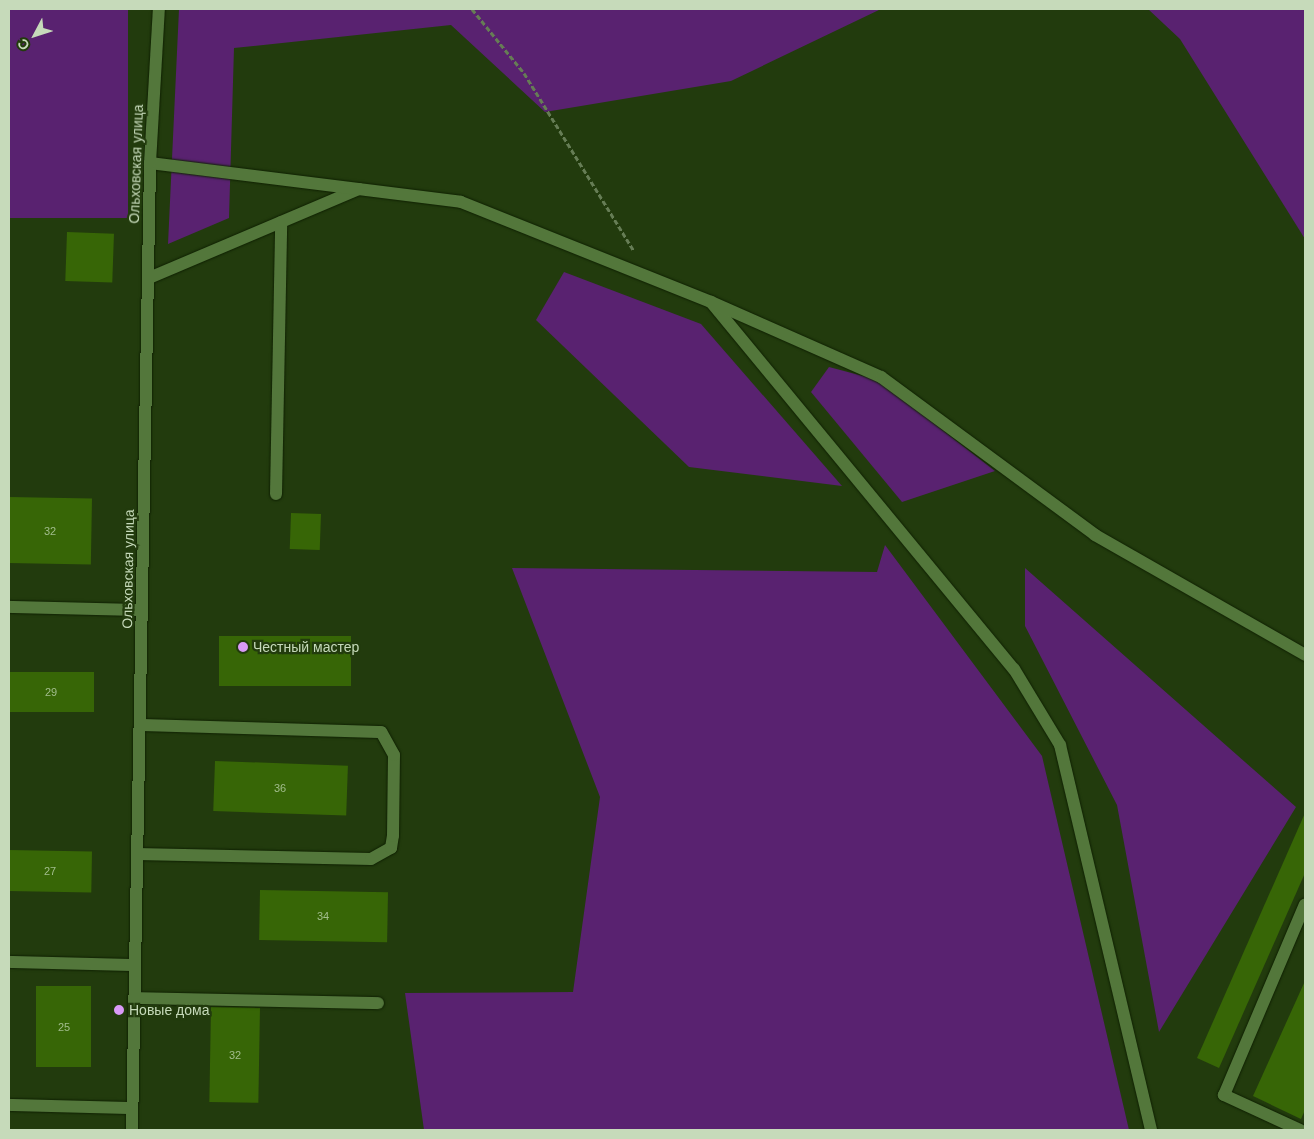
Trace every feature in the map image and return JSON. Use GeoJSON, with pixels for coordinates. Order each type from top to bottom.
{"type":"FeatureCollection","features":[{"type":"Feature","properties":{"kind":"street","name":"Ольховская улица"},"geometry":{"type":"LineString","coordinates":[[132,1130],[150,163],[159,9]]}},
{"type":"Feature","properties":{"kind":"street"},"geometry":{"type":"LineString","coordinates":[[150,163],[460,202],[711,302],[881,377],[1095,535],[1305,655]]}},
{"type":"Feature","properties":{"kind":"street"},"geometry":{"type":"LineString","coordinates":[[149,278],[359,189]]}},
{"type":"Feature","properties":{"kind":"street"},"geometry":{"type":"LineString","coordinates":[[276,494],[281,222]]}},
{"type":"Feature","properties":{"kind":"street"},"geometry":{"type":"LineString","coordinates":[[711,302],[1014,668],[1060,745],[1151,1130]]}},
{"type":"Feature","properties":{"kind":"street"},"geometry":{"type":"LineString","coordinates":[[9,607],[142,610]]}},
{"type":"Feature","properties":{"kind":"street"},"geometry":{"type":"LineString","coordinates":[[137,854],[371,859],[391,848],[393,836],[394,755],[381,732],[140,725]]}},
{"type":"Feature","properties":{"kind":"street"},"geometry":{"type":"LineString","coordinates":[[1300,1130],[1224,1095],[1305,904]]}},
{"type":"Feature","properties":{"kind":"street"},"geometry":{"type":"LineString","coordinates":[[9,962],[135,965]]}},
{"type":"Feature","properties":{"kind":"street"},"geometry":{"type":"LineString","coordinates":[[134,998],[378,1003]]}},
{"type":"Feature","properties":{"kind":"street"},"geometry":{"type":"LineString","coordinates":[[9,1105],[132,1108]]}},
{"type":"Feature","properties":{"kind":"path"},"geometry":{"type":"LineString","coordinates":[[472,9],[524,72],[650,277]]}},
{"type":"Feature","properties":{"kind":"shaded area"},"geometry":{"type":"Polygon","coordinates":[[[9,9],[128,9],[128,218],[9,218],[9,9]]]}},
{"type":"Feature","properties":{"kind":"shaded area"},"geometry":{"type":"Polygon","coordinates":[[[179,9],[881,9],[731,81],[545,112],[451,25],[234,48],[229,218],[168,244],[179,9]]]}},
{"type":"Feature","properties":{"kind":"shaded area"},"geometry":{"type":"Polygon","coordinates":[[[1148,9],[1305,9],[1305,239],[1180,39],[1148,9]]]}},
{"type":"Feature","properties":{"kind":"shaded area"},"geometry":{"type":"Polygon","coordinates":[[[564,272],[701,324],[842,486],[689,467],[536,320],[564,272]]]}},
{"type":"Feature","properties":{"kind":"shaded area"},"geometry":{"type":"Polygon","coordinates":[[[829,367],[878,380],[995,471],[902,502],[811,392],[829,367]]]}},
{"type":"Feature","properties":{"kind":"shaded area"},"geometry":{"type":"Polygon","coordinates":[[[885,545],[1042,756],[1129,1130],[424,1130],[405,993],[573,992],[600,797],[512,568],[877,572],[885,545]]]}},
{"type":"Feature","properties":{"kind":"shaded area"},"geometry":{"type":"Polygon","coordinates":[[[1025,568],[1296,807],[1159,1032],[1117,805],[1025,626],[1025,568]]]}},
{"type":"Feature","properties":{"kind":"building"},"geometry":{"type":"Polygon","coordinates":[[[67,232],[114,234],[112,283],[65,281],[67,232]]]}},
{"type":"Feature","properties":{"kind":"building"},"geometry":{"type":"Polygon","coordinates":[[[9,497],[92,498],[91,564],[9,563],[9,497]]]}},
{"type":"Feature","properties":{"kind":"building"},"geometry":{"type":"Polygon","coordinates":[[[291,513],[321,514],[320,550],[290,549],[291,513]]]}},
{"type":"Feature","properties":{"kind":"building"},"geometry":{"type":"Polygon","coordinates":[[[219,636],[351,636],[351,686],[219,686],[219,636]]]}},
{"type":"Feature","properties":{"kind":"building"},"geometry":{"type":"Polygon","coordinates":[[[9,672],[94,672],[94,712],[9,712],[9,672]]]}},
{"type":"Feature","properties":{"kind":"building"},"geometry":{"type":"Polygon","coordinates":[[[215,761],[348,766],[346,816],[213,811],[215,761]]]}},
{"type":"Feature","properties":{"kind":"building"},"geometry":{"type":"Polygon","coordinates":[[[1305,813],[1305,873],[1219,1068],[1197,1058],[1305,813]]]}},
{"type":"Feature","properties":{"kind":"building"},"geometry":{"type":"Polygon","coordinates":[[[9,850],[92,851],[91,892],[9,891],[9,850]]]}},
{"type":"Feature","properties":{"kind":"building"},"geometry":{"type":"Polygon","coordinates":[[[260,890],[388,892],[387,942],[259,940],[260,890]]]}},
{"type":"Feature","properties":{"kind":"building"},"geometry":{"type":"Polygon","coordinates":[[[1305,981],[1305,1110],[1301,1119],[1253,1096],[1305,981]]]}},
{"type":"Feature","properties":{"kind":"building"},"geometry":{"type":"Polygon","coordinates":[[[36,986],[91,986],[91,1067],[36,1067],[36,986]]]}},
{"type":"Feature","properties":{"kind":"building"},"geometry":{"type":"Polygon","coordinates":[[[211,1007],[260,1008],[258,1103],[209,1102],[211,1007]]]}},
{"type":"Feature","properties":{"kind":"place","name":"Честный мастер"},"geometry":{"type":"Point","coordinates":[243,647]}},
{"type":"Feature","properties":{"kind":"place","name":"Новые дома"},"geometry":{"type":"Point","coordinates":[119,1010]}}]}
